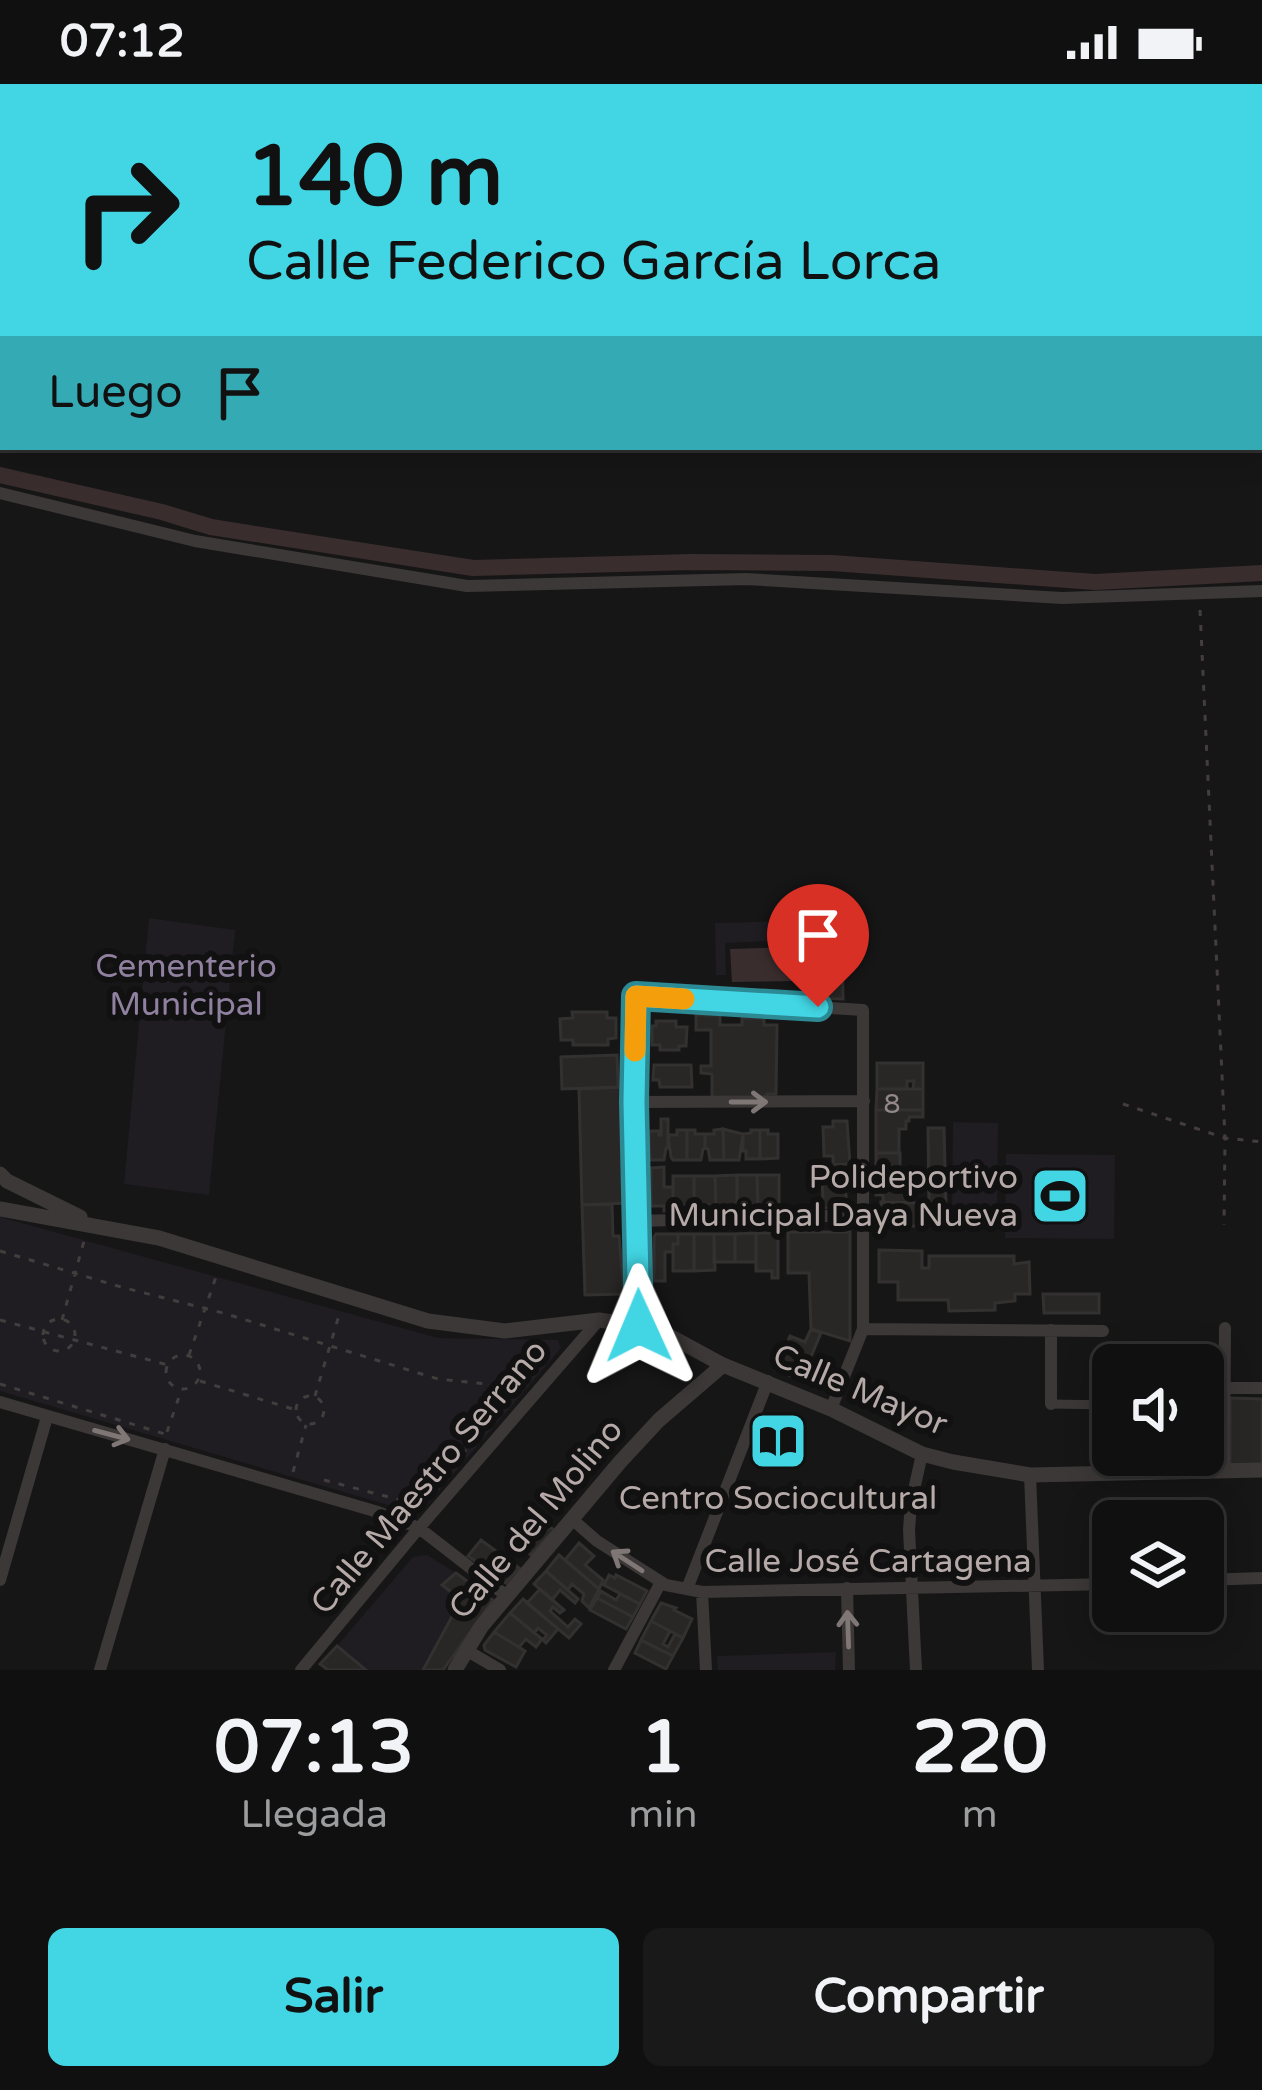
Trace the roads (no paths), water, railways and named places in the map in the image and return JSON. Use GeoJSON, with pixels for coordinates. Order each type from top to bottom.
{"type":"FeatureCollection","features":[{"type":"Feature","properties":{"kind":"street"},"geometry":{"type":"LineString","coordinates":[[0,493],[195,541],[467,586],[746,580],[1062,598],[1262,591]]}},
{"type":"Feature","properties":{"kind":"street"},"geometry":{"type":"LineString","coordinates":[[639,1326],[636,996],[863,1010],[863,1329],[831,1409]]}},
{"type":"Feature","properties":{"kind":"street"},"geometry":{"type":"LineString","coordinates":[[634,1102],[864,1101]]}},
{"type":"Feature","properties":{"kind":"street"},"geometry":{"type":"LineString","coordinates":[[0,1174],[90,1230]]}},
{"type":"Feature","properties":{"kind":"street"},"geometry":{"type":"LineString","coordinates":[[0,1209],[90,1230]]}},
{"type":"Feature","properties":{"kind":"street"},"geometry":{"type":"LineString","coordinates":[[637,1221],[864,1215]]}},
{"type":"Feature","properties":{"kind":"street","name":"Calle Mayor"},"geometry":{"type":"LineString","coordinates":[[90,1230],[159,1238],[428,1321],[506,1331],[599,1320],[639,1326],[666,1334],[722,1365],[831,1409],[922,1454],[1030,1475],[1262,1470]]}},
{"type":"Feature","properties":{"kind":"street","name":"Calle Maestro Serrano"},"geometry":{"type":"LineString","coordinates":[[301,1670],[599,1320]]}},
{"type":"Feature","properties":{"kind":"street"},"geometry":{"type":"LineString","coordinates":[[1225,1470],[1226,1328]]}},
{"type":"Feature","properties":{"kind":"street"},"geometry":{"type":"LineString","coordinates":[[863,1329],[1103,1331]]}},
{"type":"Feature","properties":{"kind":"street"},"geometry":{"type":"LineString","coordinates":[[1051,1330],[1052,1404],[1092,1405]]}},
{"type":"Feature","properties":{"kind":"street","name":"Calle del Molino"},"geometry":{"type":"LineString","coordinates":[[455,1670],[481,1627],[659,1420],[722,1365]]}},
{"type":"Feature","properties":{"kind":"street"},"geometry":{"type":"LineString","coordinates":[[706,1670],[694,1591],[768,1381]]}},
{"type":"Feature","properties":{"kind":"street"},"geometry":{"type":"LineString","coordinates":[[1225,1388],[1262,1388]]}},
{"type":"Feature","properties":{"kind":"street"},"geometry":{"type":"LineString","coordinates":[[0,1402],[378,1512],[419,1528],[508,1597]]}},
{"type":"Feature","properties":{"kind":"street"},"geometry":{"type":"LineString","coordinates":[[0,1580],[47,1417]]}},
{"type":"Feature","properties":{"kind":"street"},"geometry":{"type":"LineString","coordinates":[[100,1670],[165,1449]]}},
{"type":"Feature","properties":{"kind":"street"},"geometry":{"type":"LineString","coordinates":[[916,1670],[911,1503],[922,1454]]}},
{"type":"Feature","properties":{"kind":"street"},"geometry":{"type":"LineString","coordinates":[[1030,1475],[1038,1670]]}},
{"type":"Feature","properties":{"kind":"street","name":"Calle José Cartagena"},"geometry":{"type":"LineString","coordinates":[[573,1520],[661,1582],[694,1591],[1092,1585]]}},
{"type":"Feature","properties":{"kind":"street"},"geometry":{"type":"LineString","coordinates":[[1224,1579],[1262,1578]]}},
{"type":"Feature","properties":{"kind":"street"},"geometry":{"type":"LineString","coordinates":[[614,1670],[661,1582]]}},
{"type":"Feature","properties":{"kind":"street"},"geometry":{"type":"LineString","coordinates":[[847,1588],[849,1670]]}},
{"type":"Feature","properties":{"kind":"street"},"geometry":{"type":"LineString","coordinates":[[466,1650],[500,1670]]}},
{"type":"Feature","properties":{"kind":"waterway"},"geometry":{"type":"LineString","coordinates":[[0,475],[211,527],[473,568],[832,563],[1095,582],[1262,573]]}},
{"type":"Feature","properties":{"kind":"place","name":"Polideportivo Municipal Daya Nueva"},"geometry":{"type":"Point","coordinates":[1060,1196]}},
{"type":"Feature","properties":{"kind":"place","name":"Centro Sociocultural"},"geometry":{"type":"Point","coordinates":[778,1441]}},
{"type":"Feature","properties":{"kind":"park label","name":"Cementerio Municipal"},"geometry":{"type":"Point","coordinates":[186,985]}}]}
